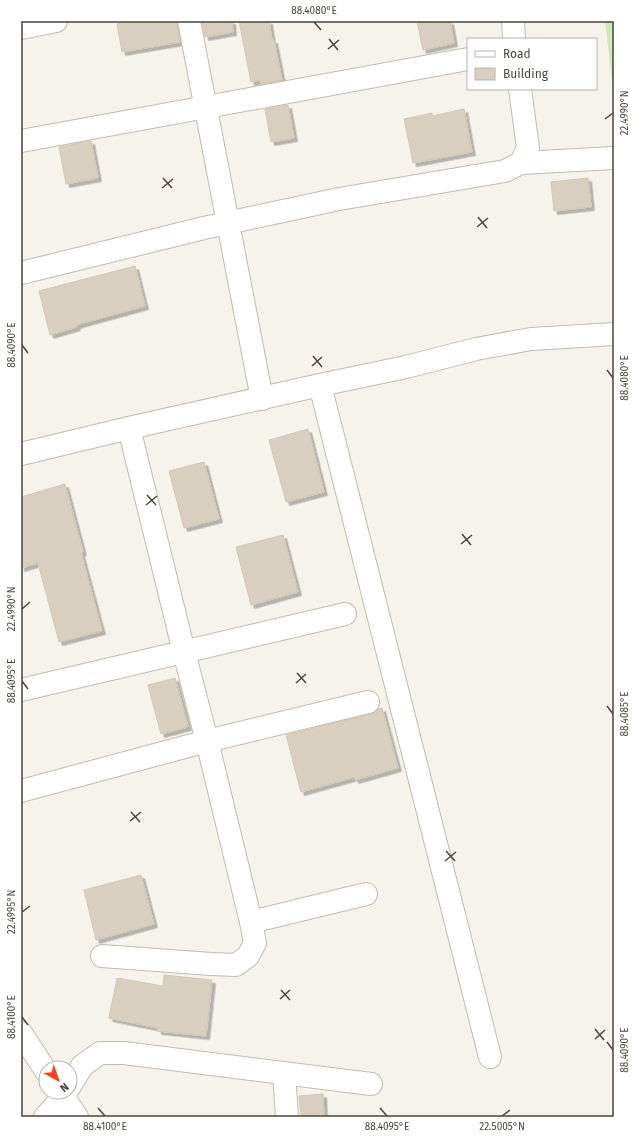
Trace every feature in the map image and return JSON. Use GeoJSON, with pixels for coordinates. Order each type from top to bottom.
{"type":"FeatureCollection","features":[{"type":"Feature","properties":{"kind":"street"},"geometry":{"type":"LineString","coordinates":[[21,28],[56,21]]}},
{"type":"Feature","properties":{"kind":"street"},"geometry":{"type":"LineString","coordinates":[[189,21],[262,399]]}},
{"type":"Feature","properties":{"kind":"street"},"geometry":{"type":"LineString","coordinates":[[513,21],[514,38]]}},
{"type":"Feature","properties":{"kind":"street"},"geometry":{"type":"LineString","coordinates":[[21,141],[467,60]]}},
{"type":"Feature","properties":{"kind":"street"},"geometry":{"type":"LineString","coordinates":[[520,90],[528,148],[521,163]]}},
{"type":"Feature","properties":{"kind":"street"},"geometry":{"type":"LineString","coordinates":[[21,273],[204,228],[339,199],[505,171],[521,163],[614,158]]}},
{"type":"Feature","properties":{"kind":"street"},"geometry":{"type":"LineString","coordinates":[[21,454],[129,428],[406,368],[476,350],[531,339],[614,334]]}},
{"type":"Feature","properties":{"kind":"street"},"geometry":{"type":"LineString","coordinates":[[320,386],[490,1057]]}},
{"type":"Feature","properties":{"kind":"street"},"geometry":{"type":"LineString","coordinates":[[102,956],[236,965],[248,956],[255,943],[207,741],[129,428]]}},
{"type":"Feature","properties":{"kind":"street"},"geometry":{"type":"LineString","coordinates":[[21,690],[344,614]]}},
{"type":"Feature","properties":{"kind":"street"},"geometry":{"type":"LineString","coordinates":[[21,791],[207,741],[368,702]]}},
{"type":"Feature","properties":{"kind":"street"},"geometry":{"type":"LineString","coordinates":[[251,922],[366,894]]}},
{"type":"Feature","properties":{"kind":"street"},"geometry":{"type":"LineString","coordinates":[[21,1034],[39,1060]]}},
{"type":"Feature","properties":{"kind":"street"},"geometry":{"type":"LineString","coordinates":[[78,1072],[82,1066],[100,1054],[124,1053],[371,1084]]}},
{"type":"Feature","properties":{"kind":"street"},"geometry":{"type":"LineString","coordinates":[[284,1073],[287,1117]]}},
{"type":"Feature","properties":{"kind":"street"},"geometry":{"type":"LineString","coordinates":[[45,1117],[59,1100]]}},
{"type":"Feature","properties":{"kind":"street"},"geometry":{"type":"LineString","coordinates":[[69,1100],[77,1117]]}},
{"type":"Feature","properties":{"kind":"green space"},"geometry":{"type":"Polygon","coordinates":[[[605,21],[614,21],[614,99],[605,21]]]}},
{"type":"Feature","properties":{"kind":"building"},"geometry":{"type":"Polygon","coordinates":[[[132,21],[177,21],[180,42],[122,52],[117,24],[132,21]]]}},
{"type":"Feature","properties":{"kind":"building"},"geometry":{"type":"Polygon","coordinates":[[[202,21],[232,21],[233,32],[205,37],[202,21]]]}},
{"type":"Feature","properties":{"kind":"building"},"geometry":{"type":"Polygon","coordinates":[[[239,21],[269,21],[282,80],[261,84],[260,80],[251,82],[239,21]]]}},
{"type":"Feature","properties":{"kind":"building"},"geometry":{"type":"Polygon","coordinates":[[[417,21],[450,21],[454,43],[423,50],[417,21]]]}},
{"type":"Feature","properties":{"kind":"building"},"geometry":{"type":"Polygon","coordinates":[[[288,105],[294,138],[271,142],[265,109],[288,105]]]}},
{"type":"Feature","properties":{"kind":"building"},"geometry":{"type":"Polygon","coordinates":[[[464,109],[472,152],[413,163],[404,119],[432,113],[432,116],[464,109]]]}},
{"type":"Feature","properties":{"kind":"building"},"geometry":{"type":"Polygon","coordinates":[[[91,141],[98,178],[66,184],[59,147],[91,141]]]}},
{"type":"Feature","properties":{"kind":"building"},"geometry":{"type":"Polygon","coordinates":[[[588,178],[591,207],[554,211],[551,182],[588,178]]]}},
{"type":"Feature","properties":{"kind":"building"},"geometry":{"type":"Polygon","coordinates":[[[135,266],[145,306],[76,325],[77,327],[50,335],[39,291],[135,266]]]}},
{"type":"Feature","properties":{"kind":"building"},"geometry":{"type":"Polygon","coordinates":[[[308,429],[324,492],[286,502],[269,440],[308,429]]]}},
{"type":"Feature","properties":{"kind":"building"},"geometry":{"type":"Polygon","coordinates":[[[204,462],[219,519],[184,528],[169,471],[204,462]]]}},
{"type":"Feature","properties":{"kind":"building"},"geometry":{"type":"Polygon","coordinates":[[[65,484],[83,552],[81,553],[102,631],[59,642],[38,563],[21,568],[21,497],[65,484]]]}},
{"type":"Feature","properties":{"kind":"building"},"geometry":{"type":"Polygon","coordinates":[[[283,535],[298,592],[251,605],[236,547],[283,535]]]}},
{"type":"Feature","properties":{"kind":"building"},"geometry":{"type":"Polygon","coordinates":[[[175,678],[188,727],[161,734],[148,685],[175,678]]]}},
{"type":"Feature","properties":{"kind":"building"},"geometry":{"type":"Polygon","coordinates":[[[382,708],[398,768],[355,780],[355,777],[301,792],[286,735],[371,714],[382,708]]]}},
{"type":"Feature","properties":{"kind":"building"},"geometry":{"type":"Polygon","coordinates":[[[141,875],[154,924],[96,940],[84,890],[141,875]]]}},
{"type":"Feature","properties":{"kind":"building"},"geometry":{"type":"Polygon","coordinates":[[[164,975],[212,980],[206,1036],[158,1031],[158,1028],[109,1018],[117,978],[163,986],[164,975]]]}},
{"type":"Feature","properties":{"kind":"building"},"geometry":{"type":"Polygon","coordinates":[[[323,1094],[324,1117],[301,1117],[299,1096],[323,1094]]]}}]}
